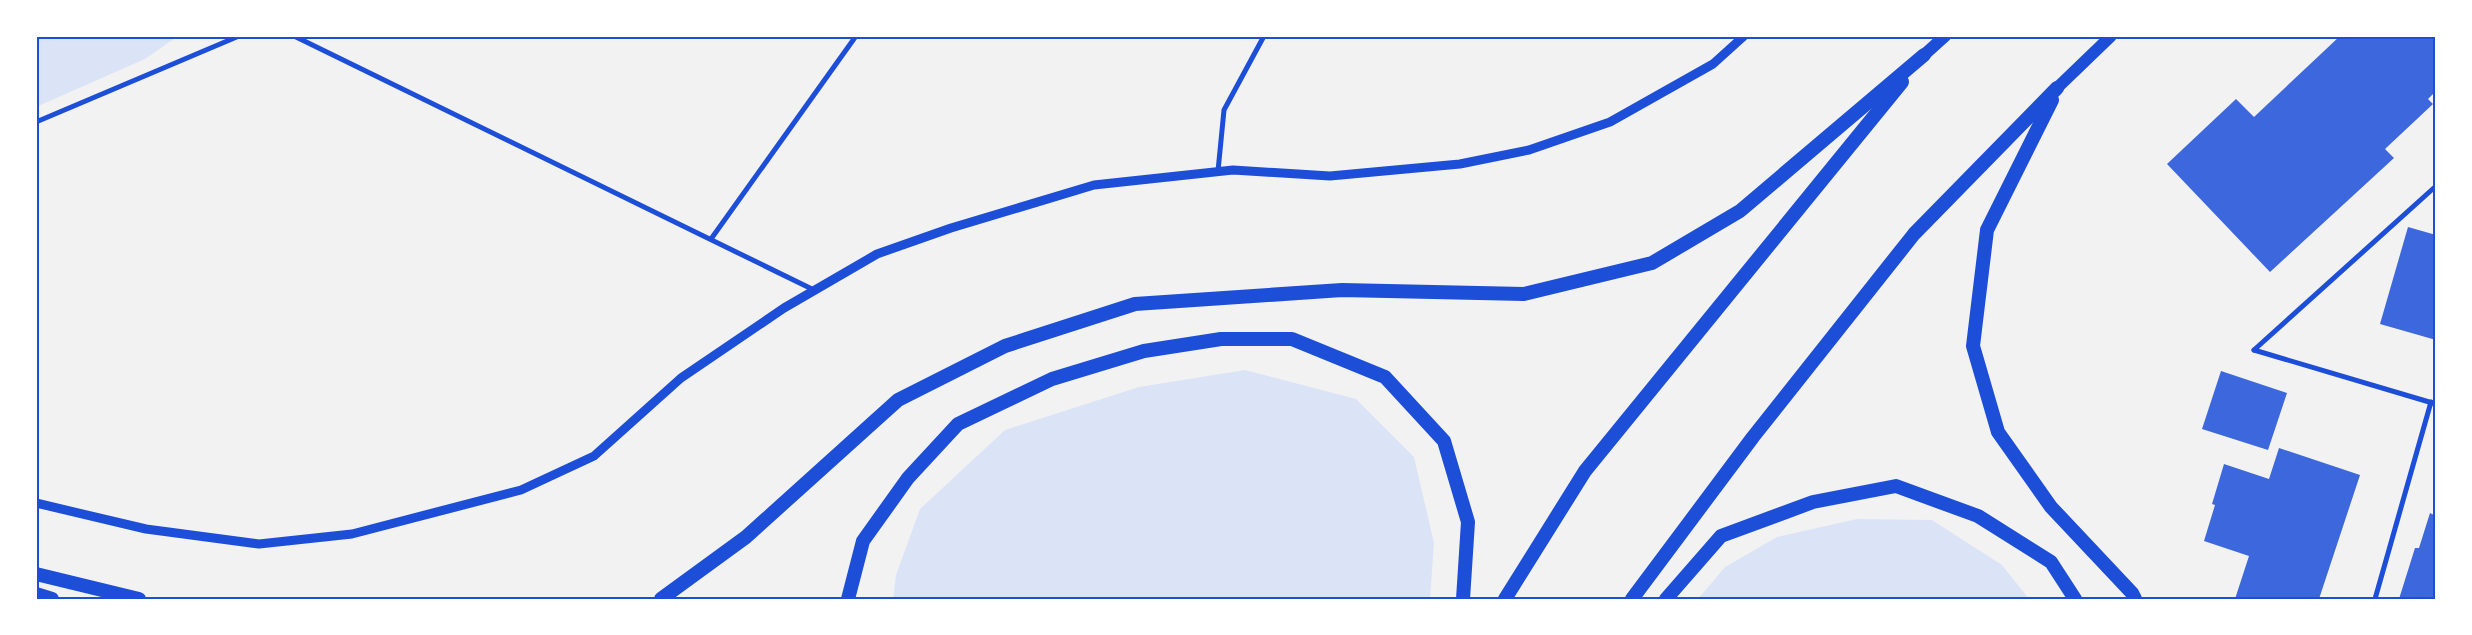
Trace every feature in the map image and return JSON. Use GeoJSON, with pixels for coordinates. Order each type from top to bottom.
{"type":"FeatureCollection","features":[{"type":"Feature","properties":{"kind":"highway"},"geometry":{"type":"LineString","coordinates":[[661,599],[746,537],[898,400],[1005,346],[1135,304],[1342,290],[1524,294],[1652,263],[1740,211],[1924,55]]}},
{"type":"Feature","properties":{"kind":"highway"},"geometry":{"type":"LineString","coordinates":[[1505,599],[1585,471],[1924,55]]}},
{"type":"Feature","properties":{"kind":"highway"},"geometry":{"type":"LineString","coordinates":[[1632,599],[1753,437],[1914,234],[2057,88]]}},
{"type":"Feature","properties":{"kind":"highway"},"geometry":{"type":"LineString","coordinates":[[2057,88],[1988,230],[1973,346],[1998,432],[2051,507],[2132,593],[2135,599]]}},
{"type":"Feature","properties":{"kind":"highway"},"geometry":{"type":"LineString","coordinates":[[848,599],[862,541],[908,478],[958,424],[1052,379],[1144,351],[1221,339],[1266,338],[1292,338],[1385,377],[1444,441],[1468,522],[1463,599]]}},
{"type":"Feature","properties":{"kind":"highway"},"geometry":{"type":"LineString","coordinates":[[1666,599],[1721,536],[1813,502],[1896,486],[1978,516],[2019,541],[2051,562],[2075,599]]}},
{"type":"Feature","properties":{"kind":"highway"},"geometry":{"type":"LineString","coordinates":[[36,574],[139,599]]}},
{"type":"Feature","properties":{"kind":"highway"},"geometry":{"type":"LineString","coordinates":[[36,594],[52,599]]}},
{"type":"Feature","properties":{"kind":"main road"},"geometry":{"type":"LineString","coordinates":[[1924,55],[1945,36]]}},
{"type":"Feature","properties":{"kind":"main road"},"geometry":{"type":"LineString","coordinates":[[2057,88],[2111,36]]}},
{"type":"Feature","properties":{"kind":"street"},"geometry":{"type":"LineString","coordinates":[[36,122],[239,36]]}},
{"type":"Feature","properties":{"kind":"street"},"geometry":{"type":"LineString","coordinates":[[294,36],[815,290]]}},
{"type":"Feature","properties":{"kind":"street"},"geometry":{"type":"LineString","coordinates":[[711,239],[856,36]]}},
{"type":"Feature","properties":{"kind":"street"},"geometry":{"type":"LineString","coordinates":[[1218,171],[1224,110],[1264,36]]}},
{"type":"Feature","properties":{"kind":"street"},"geometry":{"type":"LineString","coordinates":[[36,503],[146,529],[259,544],[352,534],[521,490],[594,456],[681,378],[784,308],[877,254],[951,228],[1094,185],[1232,170],[1330,176],[1460,164],[1529,150],[1610,122],[1713,64],[1744,36]]}},
{"type":"Feature","properties":{"kind":"street"},"geometry":{"type":"LineString","coordinates":[[2375,599],[2434,403],[2254,350],[2436,186]]}},
{"type":"Feature","properties":{"kind":"shaded area"},"geometry":{"type":"Polygon","coordinates":[[[36,36],[178,36],[145,59],[36,107],[36,36]]]}},
{"type":"Feature","properties":{"kind":"shaded area"},"geometry":{"type":"Polygon","coordinates":[[[1245,370],[1356,399],[1414,457],[1434,543],[1430,599],[893,599],[896,575],[920,509],[1005,430],[1139,387],[1245,370]]]}},
{"type":"Feature","properties":{"kind":"shaded area"},"geometry":{"type":"Polygon","coordinates":[[[1857,519],[1932,520],[2002,565],[2029,599],[1698,599],[1725,567],[1777,537],[1857,519]]]}},
{"type":"Feature","properties":{"kind":"building"},"geometry":{"type":"Polygon","coordinates":[[[2340,36],[2436,36],[2436,91],[2428,99],[2433,104],[2385,149],[2394,158],[2270,272],[2167,164],[2236,99],[2254,117],[2340,36]]]}},
{"type":"Feature","properties":{"kind":"building"},"geometry":{"type":"Polygon","coordinates":[[[2408,227],[2436,235],[2436,340],[2380,324],[2408,227]]]}},
{"type":"Feature","properties":{"kind":"building"},"geometry":{"type":"Polygon","coordinates":[[[2221,371],[2287,393],[2268,450],[2202,429],[2221,371]]]}},
{"type":"Feature","properties":{"kind":"building"},"geometry":{"type":"Polygon","coordinates":[[[2279,448],[2360,475],[2319,599],[2235,599],[2249,556],[2204,541],[2215,505],[2212,504],[2224,464],[2269,479],[2279,448]]]}},
{"type":"Feature","properties":{"kind":"building"},"geometry":{"type":"Polygon","coordinates":[[[2430,513],[2436,516],[2436,599],[2399,599],[2415,548],[2419,548],[2430,513]]]}}]}
